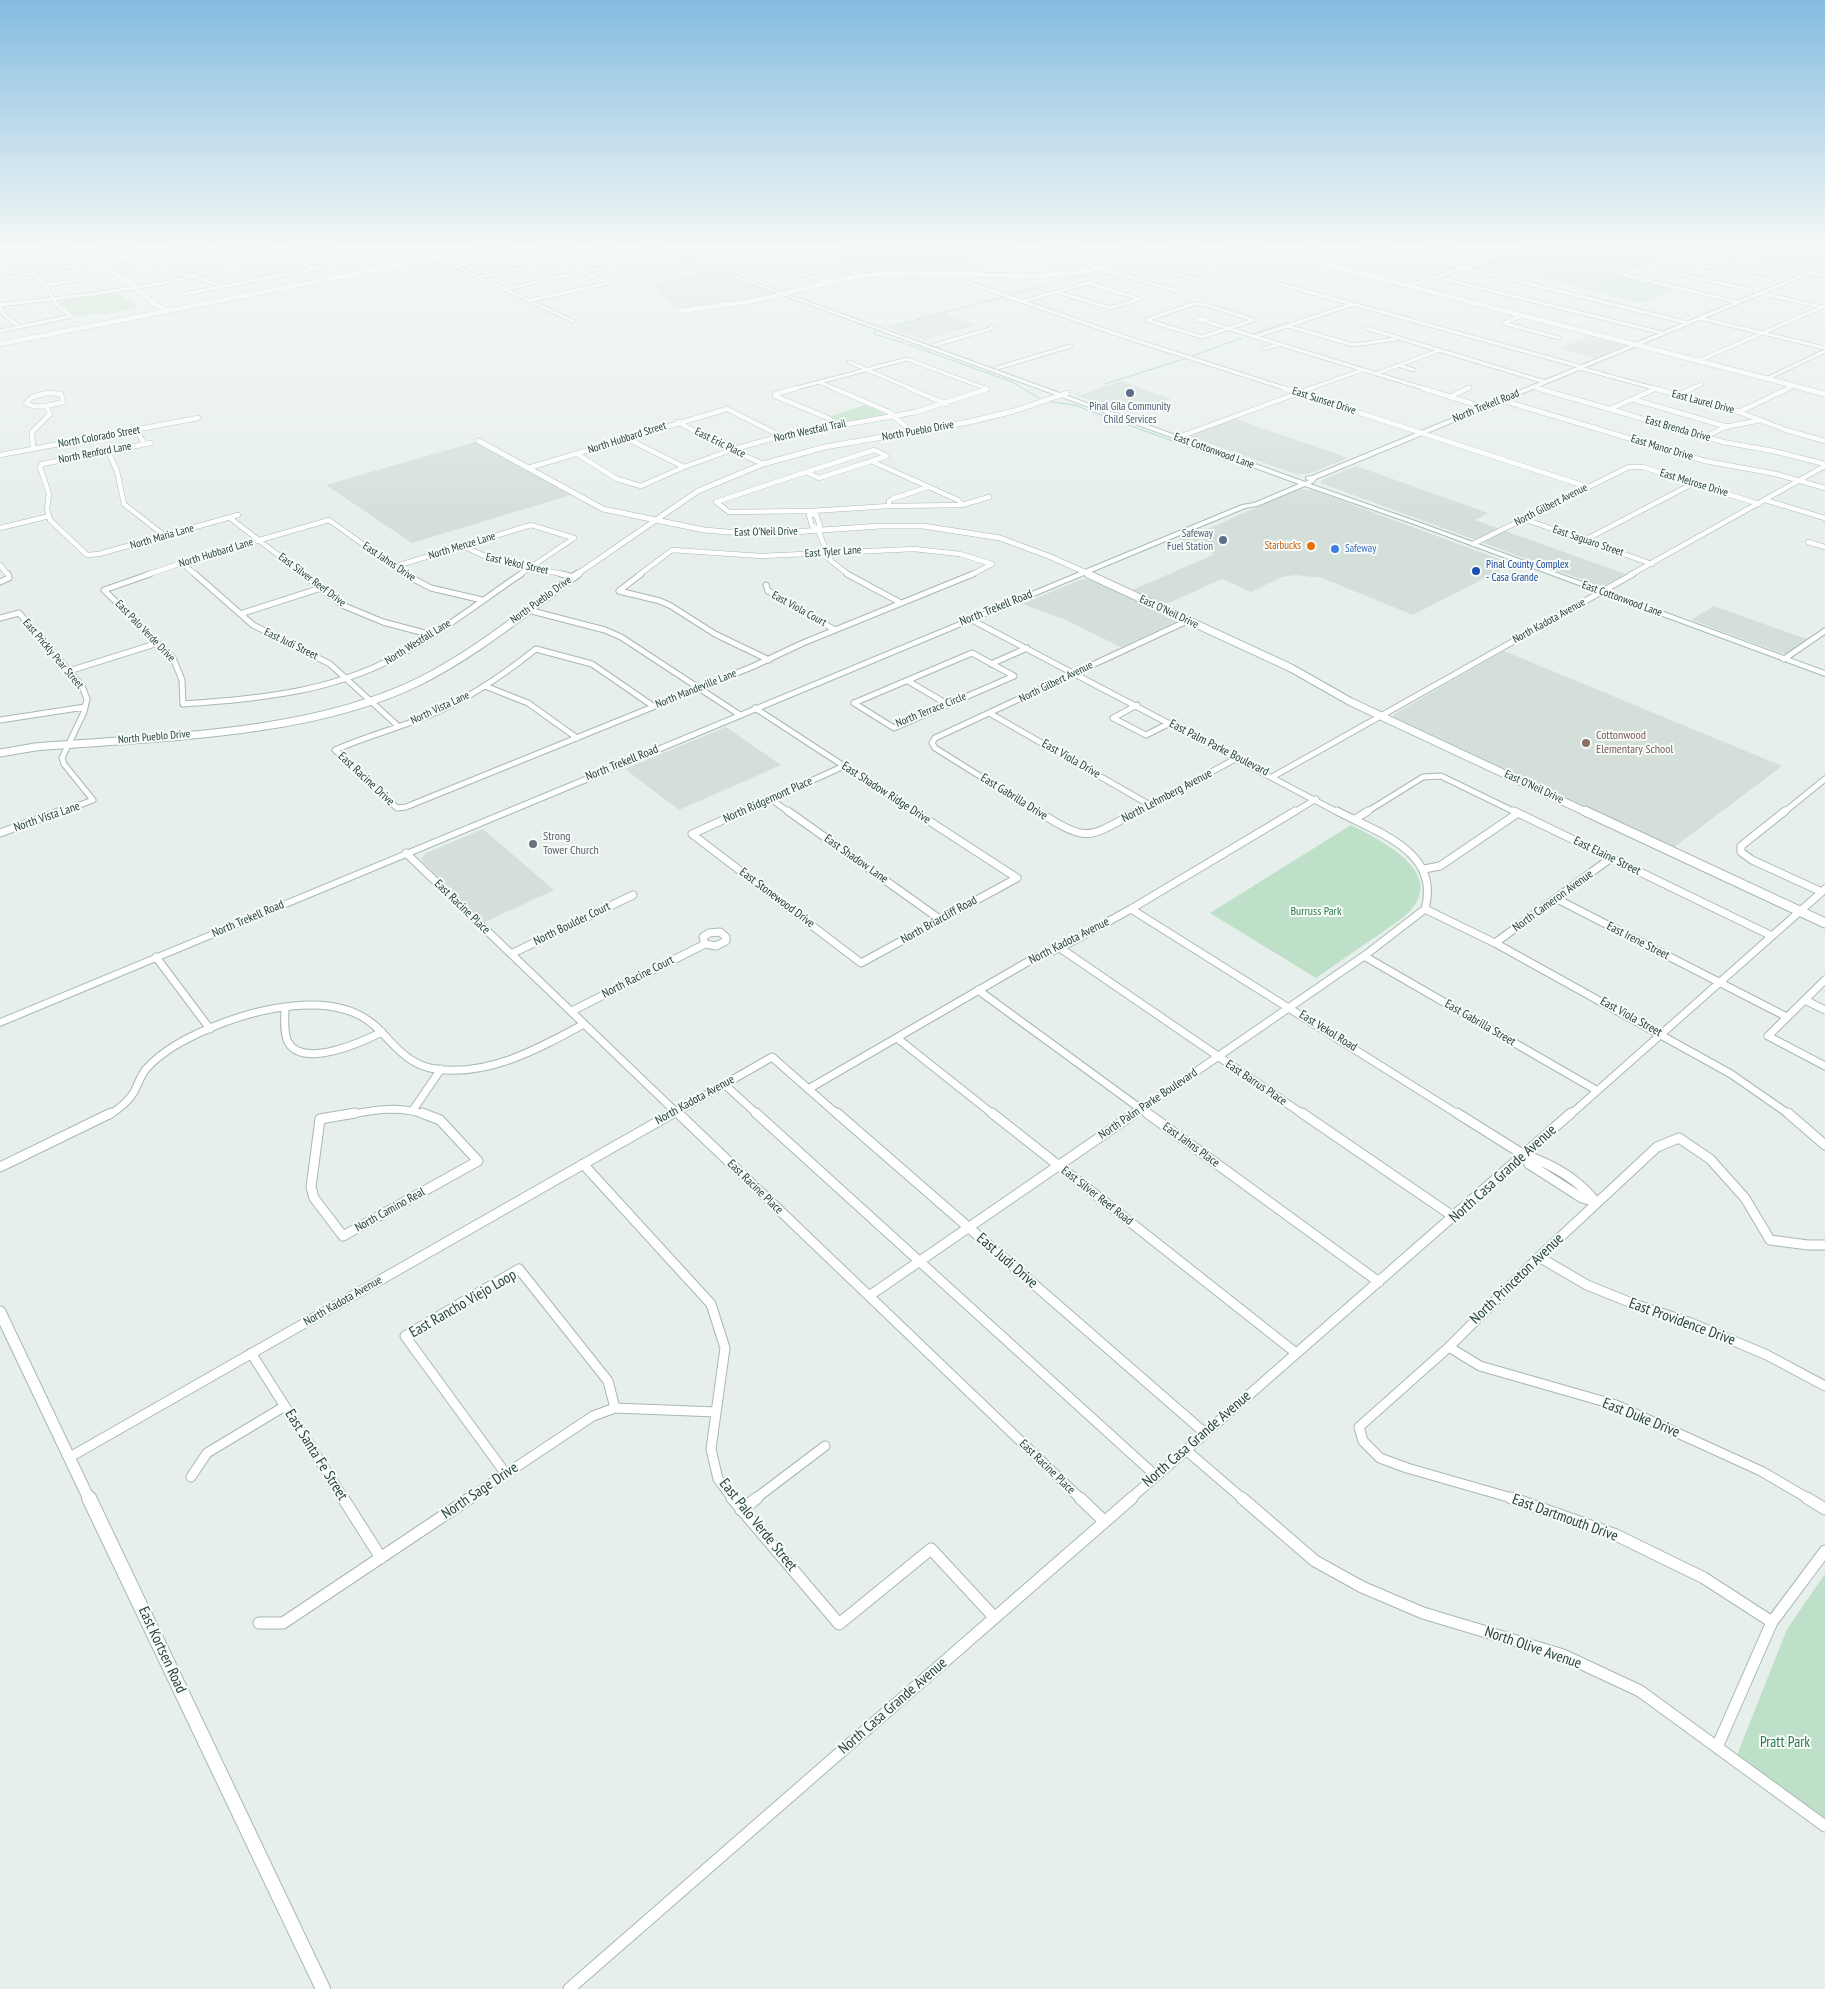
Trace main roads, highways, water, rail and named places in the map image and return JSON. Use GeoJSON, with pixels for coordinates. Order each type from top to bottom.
{"type":"FeatureCollection","features":[{"type":"Feature","properties":{"kind":"main road","name":"East Cottonwood Lane"},"geometry":{"type":"LineString","coordinates":[[903,336],[1308,480],[1373,509],[1825,674]]}},
{"type":"Feature","properties":{"kind":"main road","name":"East Cottonwood Lane"},"geometry":{"type":"LineString","coordinates":[[909,336],[1296,481]]}},
{"type":"Feature","properties":{"kind":"main road","name":"North Trekell Road"},"geometry":{"type":"LineString","coordinates":[[0,1022],[1082,572],[1244,506],[1254,505],[1308,480],[1658,336]]}},
{"type":"Feature","properties":{"kind":"main road"},"geometry":{"type":"LineString","coordinates":[[1208,449],[1215,446]]}},
{"type":"Feature","properties":{"kind":"main road","name":"North Trekell Road"},"geometry":{"type":"LineString","coordinates":[[1244,506],[1247,502],[1296,481],[1308,480]]}},
{"type":"Feature","properties":{"kind":"waterway"},"geometry":{"type":"LineString","coordinates":[[880,336],[904,343]]}},
{"type":"Feature","properties":{"kind":"waterway"},"geometry":{"type":"LineString","coordinates":[[1192,356],[1242,338]]}},
{"type":"Feature","properties":{"kind":"waterway"},"geometry":{"type":"LineString","coordinates":[[907,344],[1012,382],[1039,398]]}},
{"type":"Feature","properties":{"kind":"waterway"},"geometry":{"type":"LineString","coordinates":[[1105,384],[1184,359]]}},
{"type":"Feature","properties":{"kind":"waterway"},"geometry":{"type":"LineString","coordinates":[[1052,402],[1074,405],[1227,461]]}},
{"type":"Feature","properties":{"kind":"place","name":"Pinal Gila Community Child Services"},"geometry":{"type":"Point","coordinates":[1130,393]}},
{"type":"Feature","properties":{"kind":"place","name":"Safeway Fuel Station"},"geometry":{"type":"Point","coordinates":[1223,540]}},
{"type":"Feature","properties":{"kind":"place","name":"Starbucks"},"geometry":{"type":"Point","coordinates":[1311,546]}},
{"type":"Feature","properties":{"kind":"place","name":"Safeway"},"geometry":{"type":"Point","coordinates":[1335,549]}},
{"type":"Feature","properties":{"kind":"place","name":"Pinal County Complex - Casa Grande"},"geometry":{"type":"Point","coordinates":[1476,571]}},
{"type":"Feature","properties":{"kind":"place","name":"Cottonwood Elementary School"},"geometry":{"type":"Point","coordinates":[1586,743]}},
{"type":"Feature","properties":{"kind":"place","name":"Strong Tower Church"},"geometry":{"type":"Point","coordinates":[533,844]}},
{"type":"Feature","properties":{"kind":"park label","name":"Burruss Park"},"geometry":{"type":"Point","coordinates":[1316,912]}},
{"type":"Feature","properties":{"kind":"park label","name":"Pratt Park"},"geometry":{"type":"Point","coordinates":[1785,1743]}}]}
